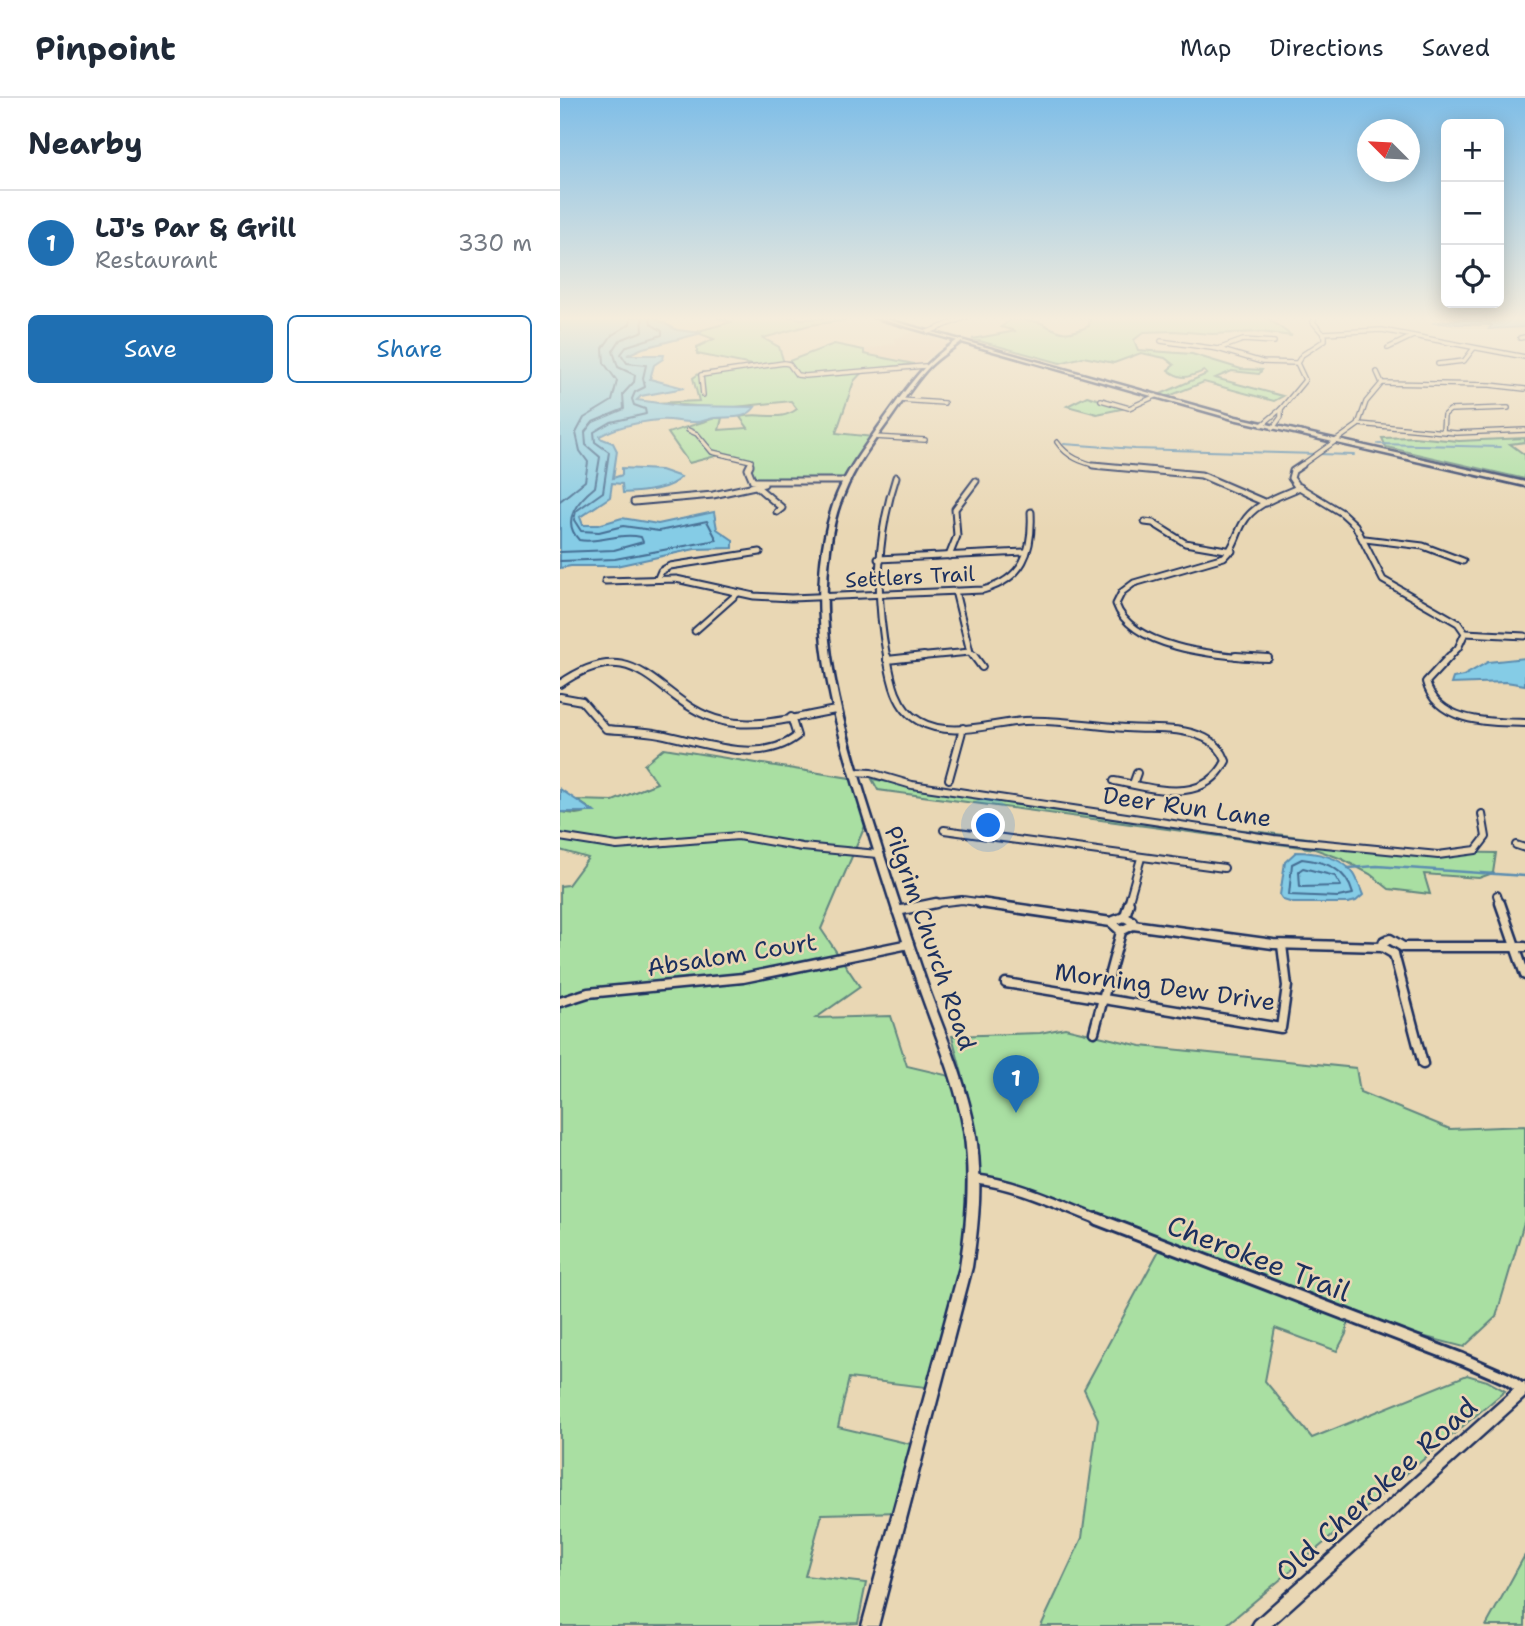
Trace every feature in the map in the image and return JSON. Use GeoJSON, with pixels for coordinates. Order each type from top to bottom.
{"type":"FeatureCollection","features":[{"type":"Feature","properties":{"kind":"main road"},"geometry":{"type":"LineString","coordinates":[[1129,388],[1273,428],[1525,484]]}},
{"type":"Feature","properties":{"kind":"street"},"geometry":{"type":"LineString","coordinates":[[702,388],[703,395]]}},
{"type":"Feature","properties":{"kind":"street","name":"Pilgrim Church Road"},"geometry":{"type":"LineString","coordinates":[[870,1626],[966,1267],[974,1213],[974,1179],[965,1107],[878,854],[836,710],[825,657],[822,596],[827,542],[838,503],[847,481],[874,437],[909,388]]}},
{"type":"Feature","properties":{"kind":"street"},"geometry":{"type":"LineString","coordinates":[[1262,425],[1282,409],[1299,388]]}},
{"type":"Feature","properties":{"kind":"street"},"geometry":{"type":"LineString","coordinates":[[1378,388],[1366,402],[1359,424],[1293,471],[1291,478],[1300,487],[1339,510],[1353,522],[1365,540],[1377,573],[1383,580],[1458,623],[1465,633]]}},
{"type":"Feature","properties":{"kind":"street"},"geometry":{"type":"LineString","coordinates":[[1101,400],[1129,408],[1156,396]]}},
{"type":"Feature","properties":{"kind":"street"},"geometry":{"type":"LineString","coordinates":[[900,400],[944,403]]}},
{"type":"Feature","properties":{"kind":"street"},"geometry":{"type":"LineString","coordinates":[[1443,431],[1444,415],[1450,410],[1508,408]]}},
{"type":"Feature","properties":{"kind":"street"},"geometry":{"type":"LineString","coordinates":[[1273,428],[1281,417],[1282,409]]}},
{"type":"Feature","properties":{"kind":"street"},"geometry":{"type":"LineString","coordinates":[[1359,424],[1443,431],[1525,430]]}},
{"type":"Feature","properties":{"kind":"street"},"geometry":{"type":"LineString","coordinates":[[688,430],[701,436],[712,452],[750,461],[748,469],[753,481],[847,481]]}},
{"type":"Feature","properties":{"kind":"street"},"geometry":{"type":"LineString","coordinates":[[874,437],[925,440]]}},
{"type":"Feature","properties":{"kind":"street"},"geometry":{"type":"LineString","coordinates":[[1057,442],[1068,457],[1087,464],[1111,468],[1172,470],[1204,476],[1266,503]]}},
{"type":"Feature","properties":{"kind":"street"},"geometry":{"type":"LineString","coordinates":[[897,477],[886,504],[878,559],[877,597],[887,660],[900,704],[909,715],[924,723],[963,728],[1030,721],[1185,732],[1215,743],[1226,761],[1223,772],[1212,784],[1194,789],[1173,790],[1114,781]]}},
{"type":"Feature","properties":{"kind":"street"},"geometry":{"type":"LineString","coordinates":[[949,555],[957,536],[955,509],[976,481]]}},
{"type":"Feature","properties":{"kind":"street"},"geometry":{"type":"LineString","coordinates":[[634,502],[699,496],[771,482]]}},
{"type":"Feature","properties":{"kind":"street"},"geometry":{"type":"LineString","coordinates":[[757,486],[782,508],[777,512]]}},
{"type":"Feature","properties":{"kind":"street"},"geometry":{"type":"LineString","coordinates":[[1268,658],[1247,659],[1153,638],[1129,625],[1116,607],[1119,596],[1134,583],[1213,562],[1232,551],[1247,517],[1266,503],[1300,487]]}},
{"type":"Feature","properties":{"kind":"street","name":"Settlers Trail"},"geometry":{"type":"LineString","coordinates":[[658,578],[687,580],[763,597],[877,597],[983,590],[1009,580],[1016,574],[1032,527],[1031,512]]}},
{"type":"Feature","properties":{"kind":"street"},"geometry":{"type":"LineString","coordinates":[[1145,522],[1153,523],[1185,543],[1232,551]]}},
{"type":"Feature","properties":{"kind":"street"},"geometry":{"type":"LineString","coordinates":[[1365,540],[1423,546],[1463,561]]}},
{"type":"Feature","properties":{"kind":"street"},"geometry":{"type":"LineString","coordinates":[[605,581],[658,578],[661,571],[670,566],[760,552]]}},
{"type":"Feature","properties":{"kind":"street"},"geometry":{"type":"LineString","coordinates":[[878,559],[1024,552]]}},
{"type":"Feature","properties":{"kind":"street"},"geometry":{"type":"LineString","coordinates":[[955,591],[970,652],[982,667]]}},
{"type":"Feature","properties":{"kind":"street"},"geometry":{"type":"LineString","coordinates":[[695,632],[738,593]]}},
{"type":"Feature","properties":{"kind":"street"},"geometry":{"type":"LineString","coordinates":[[1465,633],[1525,636]]}},
{"type":"Feature","properties":{"kind":"street"},"geometry":{"type":"LineString","coordinates":[[1465,633],[1458,651],[1428,678],[1428,692],[1438,704],[1467,718],[1525,723]]}},
{"type":"Feature","properties":{"kind":"street"},"geometry":{"type":"LineString","coordinates":[[887,660],[970,652]]}},
{"type":"Feature","properties":{"kind":"street"},"geometry":{"type":"LineString","coordinates":[[560,684],[585,670],[615,662],[643,671],[712,718],[736,723],[836,710]]}},
{"type":"Feature","properties":{"kind":"street"},"geometry":{"type":"LineString","coordinates":[[560,697],[582,701],[606,729],[666,735],[754,751],[792,743],[797,736],[791,717]]}},
{"type":"Feature","properties":{"kind":"street"},"geometry":{"type":"LineString","coordinates":[[949,779],[963,728]]}},
{"type":"Feature","properties":{"kind":"street","name":"Deer Run Lane"},"geometry":{"type":"LineString","coordinates":[[854,772],[871,773],[912,785],[1093,814],[1274,839],[1428,855],[1466,852],[1482,845],[1486,837],[1482,814]]}},
{"type":"Feature","properties":{"kind":"street"},"geometry":{"type":"LineString","coordinates":[[1133,784],[1137,773]]}},
{"type":"Feature","properties":{"kind":"street"},"geometry":{"type":"LineString","coordinates":[[944,830],[1224,868]]}},
{"type":"Feature","properties":{"kind":"street"},"geometry":{"type":"LineString","coordinates":[[560,837],[617,846],[738,836],[802,847],[878,854]]}},
{"type":"Feature","properties":{"kind":"street"},"geometry":{"type":"LineString","coordinates":[[1516,845],[1525,848]]}},
{"type":"Feature","properties":{"kind":"street"},"geometry":{"type":"LineString","coordinates":[[1125,916],[1141,858]]}},
{"type":"Feature","properties":{"kind":"street"},"geometry":{"type":"LineString","coordinates":[[1497,895],[1525,975]]}},
{"type":"Feature","properties":{"kind":"street"},"geometry":{"type":"LineString","coordinates":[[897,911],[943,901],[962,900],[1111,922],[1125,916]]}},
{"type":"Feature","properties":{"kind":"street"},"geometry":{"type":"LineString","coordinates":[[1125,916],[1133,925]]}},
{"type":"Feature","properties":{"kind":"street"},"geometry":{"type":"LineString","coordinates":[[1111,922],[1114,929],[1121,932],[1133,925]]}},
{"type":"Feature","properties":{"kind":"street"},"geometry":{"type":"LineString","coordinates":[[1133,925],[1234,941],[1382,947],[1394,954],[1423,1064]]}},
{"type":"Feature","properties":{"kind":"street"},"geometry":{"type":"LineString","coordinates":[[1094,1032],[1121,932]]}},
{"type":"Feature","properties":{"kind":"street"},"geometry":{"type":"LineString","coordinates":[[1382,947],[1384,941],[1390,939],[1403,947],[1525,947]]}},
{"type":"Feature","properties":{"kind":"street","name":"Absalom Court"},"geometry":{"type":"LineString","coordinates":[[560,1002],[588,993],[743,978],[909,944]]}},
{"type":"Feature","properties":{"kind":"street","name":"Morning Dew Drive"},"geometry":{"type":"LineString","coordinates":[[1006,984],[1281,1028],[1287,986],[1282,945]]}},
{"type":"Feature","properties":{"kind":"street"},"geometry":{"type":"LineString","coordinates":[[1394,954],[1401,952],[1403,947]]}},
{"type":"Feature","properties":{"kind":"street","name":"Cherokee Trail"},"geometry":{"type":"LineString","coordinates":[[974,1179],[1018,1188],[1462,1359],[1524,1389]]}},
{"type":"Feature","properties":{"kind":"street","name":"Old Cherokee Road"},"geometry":{"type":"LineString","coordinates":[[1260,1626],[1524,1389]]}},
{"type":"Feature","properties":{"kind":"green space"},"geometry":{"type":"Polygon","coordinates":[[[696,388],[851,388],[836,433],[874,437],[847,481],[753,481],[748,469],[750,461],[723,454],[689,463],[668,433],[715,418],[722,418],[719,430],[748,428],[740,417],[776,416],[797,409],[791,401],[726,408],[653,403],[699,401],[696,388]]]}},
{"type":"Feature","properties":{"kind":"green space"},"geometry":{"type":"Polygon","coordinates":[[[1174,388],[1188,388],[1164,398],[1156,396],[1174,388]]]}},
{"type":"Feature","properties":{"kind":"green space"},"geometry":{"type":"Polygon","coordinates":[[[1227,388],[1254,388],[1283,396],[1274,401],[1227,388]]]}},
{"type":"Feature","properties":{"kind":"green space"},"geometry":{"type":"Polygon","coordinates":[[[1087,396],[1126,408],[1097,414],[1067,406],[1087,396]]]}},
{"type":"Feature","properties":{"kind":"green space"},"geometry":{"type":"Polygon","coordinates":[[[1413,437],[1459,441],[1525,438],[1525,442],[1510,444],[1525,455],[1525,479],[1386,447],[1382,438],[1413,437]]]}},
{"type":"Feature","properties":{"kind":"green space"},"geometry":{"type":"Polygon","coordinates":[[[664,748],[856,779],[868,819],[821,929],[860,987],[816,1018],[891,1016],[907,1066],[954,1077],[972,1143],[969,1100],[952,1036],[1040,1033],[1065,1028],[1141,1046],[1356,1068],[1360,1092],[1450,1129],[1525,1126],[1525,1219],[1496,1317],[1464,1347],[1349,1317],[1346,1334],[1337,1351],[1275,1328],[1265,1381],[1312,1438],[1467,1375],[1487,1381],[1505,1391],[1225,1626],[1041,1626],[1082,1538],[1098,1419],[1084,1389],[1162,1245],[1007,1184],[975,1179],[974,1213],[934,1388],[849,1378],[838,1427],[919,1446],[902,1512],[822,1514],[805,1576],[866,1583],[858,1623],[802,1626],[560,1626],[560,886],[568,885],[588,858],[560,850],[560,812],[576,814],[593,811],[577,800],[613,801],[657,783],[644,765],[664,748]]]}},
{"type":"Feature","properties":{"kind":"green space"},"geometry":{"type":"Polygon","coordinates":[[[872,779],[941,792],[1308,838],[1378,851],[1496,853],[1493,873],[1479,878],[1424,874],[1430,894],[1389,889],[1370,874],[1315,849],[878,790],[872,779]]]}},
{"type":"Feature","properties":{"kind":"green space"},"geometry":{"type":"Polygon","coordinates":[[[1525,1555],[1525,1626],[1486,1626],[1525,1555]]]}},
{"type":"Feature","properties":{"kind":"water"},"geometry":{"type":"Polygon","coordinates":[[[560,388],[682,388],[641,396],[637,400],[681,406],[755,407],[742,416],[695,422],[668,420],[636,423],[600,436],[613,443],[617,451],[613,478],[622,475],[622,468],[661,470],[681,477],[662,488],[638,492],[623,493],[622,484],[612,483],[610,497],[580,517],[583,525],[598,525],[622,518],[658,524],[714,512],[717,529],[733,540],[733,548],[695,549],[616,566],[560,568],[560,388]]]}},
{"type":"Feature","properties":{"kind":"water"},"geometry":{"type":"Polygon","coordinates":[[[1525,658],[1525,685],[1506,682],[1451,684],[1453,678],[1463,676],[1488,662],[1525,658]]]}},
{"type":"Feature","properties":{"kind":"water"},"geometry":{"type":"Polygon","coordinates":[[[560,789],[594,812],[560,812],[560,789]]]}},
{"type":"Feature","properties":{"kind":"water"},"geometry":{"type":"Polygon","coordinates":[[[1296,852],[1320,854],[1343,863],[1354,874],[1363,895],[1348,903],[1293,903],[1283,900],[1280,895],[1285,862],[1296,852]]]}},
{"type":"Feature","properties":{"kind":"waterway"},"geometry":{"type":"LineString","coordinates":[[1064,444],[1135,449],[1354,455]]}},
{"type":"Feature","properties":{"kind":"waterway"},"geometry":{"type":"LineString","coordinates":[[1378,444],[1500,447]]}},
{"type":"Feature","properties":{"kind":"waterway"},"geometry":{"type":"LineString","coordinates":[[1348,868],[1377,866],[1525,876]]}},
{"type":"Feature","properties":{"kind":"place","name":"LJ's Par & Grill"},"geometry":{"type":"Point","coordinates":[1016,1113]}}]}
